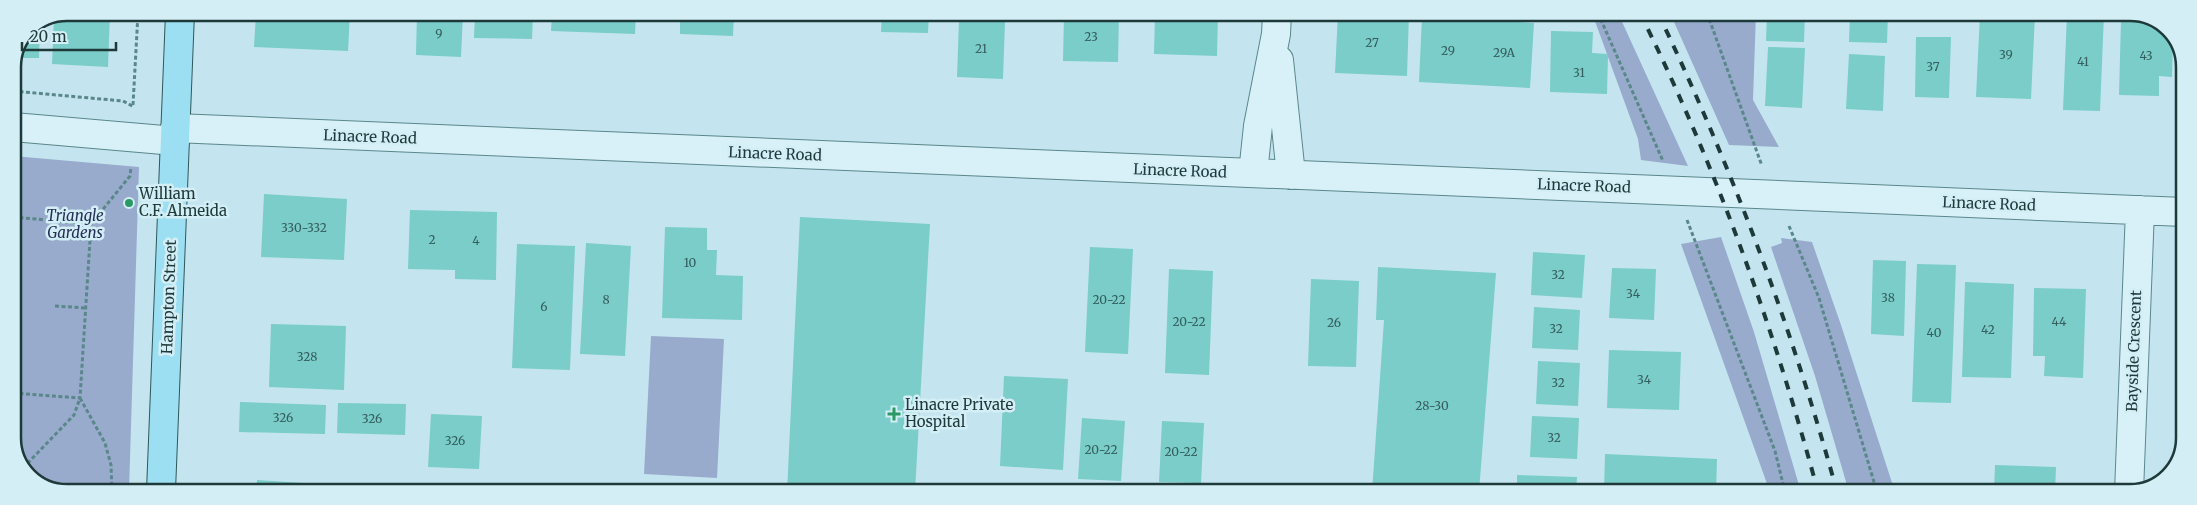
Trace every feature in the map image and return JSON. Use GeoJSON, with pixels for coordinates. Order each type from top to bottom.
{"type":"FeatureCollection","features":[{"type":"Feature","properties":{"kind":"main road","name":"Hampton Street"},"geometry":{"type":"LineString","coordinates":[[161,484],[180,21]]}},
{"type":"Feature","properties":{"kind":"street"},"geometry":{"type":"LineString","coordinates":[[1253,173],[1258,126],[1276,23]]}},
{"type":"Feature","properties":{"kind":"street"},"geometry":{"type":"LineString","coordinates":[[1276,23],[1291,175]]}},
{"type":"Feature","properties":{"kind":"street","name":"Linacre Road"},"geometry":{"type":"LineString","coordinates":[[21,128],[133,138],[175,134],[1253,173],[2176,212]]}},
{"type":"Feature","properties":{"kind":"street","name":"Bayside Crescent"},"geometry":{"type":"LineString","coordinates":[[2128,484],[2140,210]]}},
{"type":"Feature","properties":{"kind":"path"},"geometry":{"type":"LineString","coordinates":[[133,106],[138,21]]}},
{"type":"Feature","properties":{"kind":"path"},"geometry":{"type":"LineString","coordinates":[[1601,21],[1675,190],[1774,451],[1783,484]]}},
{"type":"Feature","properties":{"kind":"path"},"geometry":{"type":"LineString","coordinates":[[1710,21],[1772,194],[1792,232],[1819,298],[1875,484]]}},
{"type":"Feature","properties":{"kind":"path"},"geometry":{"type":"LineString","coordinates":[[29,463],[74,415],[80,398],[91,224],[130,176],[133,138]]}},
{"type":"Feature","properties":{"kind":"path"},"geometry":{"type":"LineString","coordinates":[[21,218],[91,224]]}},
{"type":"Feature","properties":{"kind":"path"},"geometry":{"type":"LineString","coordinates":[[56,306],[86,308]]}},
{"type":"Feature","properties":{"kind":"path"},"geometry":{"type":"LineString","coordinates":[[21,394],[80,398]]}},
{"type":"Feature","properties":{"kind":"path"},"geometry":{"type":"LineString","coordinates":[[80,398],[105,443],[111,465],[112,484]]}},
{"type":"Feature","properties":{"kind":"green space"},"geometry":{"type":"Polygon","coordinates":[[[1595,21],[1622,21],[1688,166],[1641,160],[1638,139],[1595,21]]]}},
{"type":"Feature","properties":{"kind":"green space"},"geometry":{"type":"Polygon","coordinates":[[[1674,21],[1756,21],[1753,100],[1779,147],[1729,145],[1674,21]]]}},
{"type":"Feature","properties":{"kind":"green space","name":"Triangle Gardens"},"geometry":{"type":"Polygon","coordinates":[[[21,157],[139,167],[129,484],[58,483],[44,478],[33,468],[27,461],[21,441],[21,157]]]}},
{"type":"Feature","properties":{"kind":"green space"},"geometry":{"type":"Polygon","coordinates":[[[1721,237],[1754,332],[1799,484],[1767,484],[1681,244],[1721,237]]]}},
{"type":"Feature","properties":{"kind":"green space"},"geometry":{"type":"Polygon","coordinates":[[[1781,238],[1812,242],[1892,484],[1847,484],[1815,376],[1771,247],[1782,243],[1781,238]]]}},
{"type":"Feature","properties":{"kind":"green space"},"geometry":{"type":"Polygon","coordinates":[[[651,336],[724,339],[717,478],[644,474],[651,336]]]}},
{"type":"Feature","properties":{"kind":"building"},"geometry":{"type":"Polygon","coordinates":[[[68,21],[110,21],[108,67],[52,64],[54,24],[68,21]]]}},
{"type":"Feature","properties":{"kind":"building"},"geometry":{"type":"Polygon","coordinates":[[[256,21],[350,21],[348,51],[254,47],[256,21]]]}},
{"type":"Feature","properties":{"kind":"building"},"geometry":{"type":"Polygon","coordinates":[[[417,21],[463,21],[461,57],[416,55],[417,21]]]}},
{"type":"Feature","properties":{"kind":"building"},"geometry":{"type":"Polygon","coordinates":[[[475,21],[533,21],[532,39],[474,38],[475,21]]]}},
{"type":"Feature","properties":{"kind":"building"},"geometry":{"type":"Polygon","coordinates":[[[552,21],[636,21],[635,34],[551,31],[552,21]]]}},
{"type":"Feature","properties":{"kind":"building"},"geometry":{"type":"Polygon","coordinates":[[[680,21],[734,21],[733,36],[680,34],[680,21]]]}},
{"type":"Feature","properties":{"kind":"building"},"geometry":{"type":"Polygon","coordinates":[[[882,21],[929,21],[928,33],[881,32],[882,21]]]}},
{"type":"Feature","properties":{"kind":"building"},"geometry":{"type":"Polygon","coordinates":[[[959,21],[1005,22],[1003,79],[957,77],[959,21]]]}},
{"type":"Feature","properties":{"kind":"building"},"geometry":{"type":"Polygon","coordinates":[[[1064,21],[1119,21],[1118,62],[1063,61],[1064,21]]]}},
{"type":"Feature","properties":{"kind":"building"},"geometry":{"type":"Polygon","coordinates":[[[1155,21],[1218,21],[1217,56],[1154,54],[1155,21]]]}},
{"type":"Feature","properties":{"kind":"building"},"geometry":{"type":"Polygon","coordinates":[[[1338,21],[1409,21],[1407,76],[1335,73],[1338,21]]]}},
{"type":"Feature","properties":{"kind":"building"},"geometry":{"type":"Polygon","coordinates":[[[1422,21],[1534,23],[1530,88],[1419,82],[1422,21]]]}},
{"type":"Feature","properties":{"kind":"building"},"geometry":{"type":"Polygon","coordinates":[[[1767,21],[1805,21],[1804,42],[1766,41],[1767,21]]]}},
{"type":"Feature","properties":{"kind":"building"},"geometry":{"type":"Polygon","coordinates":[[[1850,21],[1888,21],[1887,43],[1849,42],[1850,21]]]}},
{"type":"Feature","properties":{"kind":"building"},"geometry":{"type":"Polygon","coordinates":[[[1980,21],[2035,21],[2031,99],[1976,97],[1980,21]]]}},
{"type":"Feature","properties":{"kind":"building"},"geometry":{"type":"Polygon","coordinates":[[[2067,21],[2104,21],[2100,111],[2063,110],[2067,21]]]}},
{"type":"Feature","properties":{"kind":"building"},"geometry":{"type":"Polygon","coordinates":[[[2121,21],[2139,22],[2153,27],[2170,44],[2173,52],[2172,77],[2159,76],[2159,96],[2119,95],[2121,21]]]}},
{"type":"Feature","properties":{"kind":"building"},"geometry":{"type":"Polygon","coordinates":[[[40,31],[39,58],[22,58],[29,42],[40,31]]]}},
{"type":"Feature","properties":{"kind":"building"},"geometry":{"type":"Polygon","coordinates":[[[1551,31],[1593,32],[1592,53],[1608,54],[1607,94],[1550,92],[1551,31]]]}},
{"type":"Feature","properties":{"kind":"building"},"geometry":{"type":"Polygon","coordinates":[[[1916,37],[1951,37],[1949,98],[1915,97],[1916,37]]]}},
{"type":"Feature","properties":{"kind":"building"},"geometry":{"type":"Polygon","coordinates":[[[1768,47],[1805,48],[1802,108],[1765,106],[1768,47]]]}},
{"type":"Feature","properties":{"kind":"building"},"geometry":{"type":"Polygon","coordinates":[[[1849,54],[1885,56],[1883,111],[1846,109],[1849,54]]]}},
{"type":"Feature","properties":{"kind":"building"},"geometry":{"type":"Polygon","coordinates":[[[264,194],[347,199],[344,260],[261,257],[264,194]]]}},
{"type":"Feature","properties":{"kind":"building"},"geometry":{"type":"Polygon","coordinates":[[[410,210],[497,212],[496,280],[455,279],[455,270],[408,269],[410,210]]]}},
{"type":"Feature","properties":{"kind":"building"},"geometry":{"type":"Polygon","coordinates":[[[800,217],[930,224],[915,484],[787,484],[800,217]]]}},
{"type":"Feature","properties":{"kind":"building"},"geometry":{"type":"Polygon","coordinates":[[[665,227],[707,228],[707,250],[717,250],[716,275],[743,276],[742,320],[662,318],[665,227]]]}},
{"type":"Feature","properties":{"kind":"building"},"geometry":{"type":"Polygon","coordinates":[[[586,243],[631,246],[625,356],[580,354],[586,243]]]}},
{"type":"Feature","properties":{"kind":"building"},"geometry":{"type":"Polygon","coordinates":[[[517,244],[575,246],[570,370],[512,368],[517,244]]]}},
{"type":"Feature","properties":{"kind":"building"},"geometry":{"type":"Polygon","coordinates":[[[1090,247],[1133,249],[1128,354],[1085,352],[1090,247]]]}},
{"type":"Feature","properties":{"kind":"building"},"geometry":{"type":"Polygon","coordinates":[[[1533,252],[1585,255],[1582,298],[1531,295],[1533,252]]]}},
{"type":"Feature","properties":{"kind":"building"},"geometry":{"type":"Polygon","coordinates":[[[1873,260],[1906,261],[1904,336],[1871,334],[1873,260]]]}},
{"type":"Feature","properties":{"kind":"building"},"geometry":{"type":"Polygon","coordinates":[[[1917,264],[1956,265],[1951,403],[1912,402],[1917,264]]]}},
{"type":"Feature","properties":{"kind":"building"},"geometry":{"type":"Polygon","coordinates":[[[1378,267],[1496,273],[1480,484],[1373,484],[1384,320],[1376,320],[1378,267]]]}},
{"type":"Feature","properties":{"kind":"building"},"geometry":{"type":"Polygon","coordinates":[[[1612,268],[1656,269],[1654,320],[1609,318],[1612,268]]]}},
{"type":"Feature","properties":{"kind":"building"},"geometry":{"type":"Polygon","coordinates":[[[1169,269],[1213,271],[1209,375],[1165,373],[1169,269]]]}},
{"type":"Feature","properties":{"kind":"building"},"geometry":{"type":"Polygon","coordinates":[[[1311,279],[1359,281],[1356,367],[1308,366],[1311,279]]]}},
{"type":"Feature","properties":{"kind":"building"},"geometry":{"type":"Polygon","coordinates":[[[1965,282],[2014,284],[2011,378],[1962,377],[1965,282]]]}},
{"type":"Feature","properties":{"kind":"building"},"geometry":{"type":"Polygon","coordinates":[[[2034,288],[2086,289],[2083,378],[2044,376],[2045,356],[2033,356],[2034,288]]]}},
{"type":"Feature","properties":{"kind":"building"},"geometry":{"type":"Polygon","coordinates":[[[1534,307],[1580,310],[1578,350],[1532,348],[1534,307]]]}},
{"type":"Feature","properties":{"kind":"building"},"geometry":{"type":"Polygon","coordinates":[[[271,324],[346,326],[344,390],[269,387],[271,324]]]}},
{"type":"Feature","properties":{"kind":"building"},"geometry":{"type":"Polygon","coordinates":[[[1609,350],[1681,352],[1679,410],[1607,408],[1609,350]]]}},
{"type":"Feature","properties":{"kind":"building"},"geometry":{"type":"Polygon","coordinates":[[[1538,361],[1580,363],[1578,406],[1536,404],[1538,361]]]}},
{"type":"Feature","properties":{"kind":"building"},"geometry":{"type":"Polygon","coordinates":[[[1004,376],[1068,379],[1063,470],[1000,466],[1004,376]]]}},
{"type":"Feature","properties":{"kind":"building"},"geometry":{"type":"Polygon","coordinates":[[[240,402],[326,405],[325,434],[239,432],[240,402]]]}},
{"type":"Feature","properties":{"kind":"building"},"geometry":{"type":"Polygon","coordinates":[[[338,403],[406,404],[405,435],[337,433],[338,403]]]}},
{"type":"Feature","properties":{"kind":"building"},"geometry":{"type":"Polygon","coordinates":[[[431,414],[482,416],[479,469],[428,467],[431,414]]]}},
{"type":"Feature","properties":{"kind":"building"},"geometry":{"type":"Polygon","coordinates":[[[1532,416],[1579,418],[1577,459],[1530,457],[1532,416]]]}},
{"type":"Feature","properties":{"kind":"building"},"geometry":{"type":"Polygon","coordinates":[[[1082,418],[1125,421],[1121,481],[1078,479],[1082,418]]]}},
{"type":"Feature","properties":{"kind":"building"},"geometry":{"type":"Polygon","coordinates":[[[1162,421],[1204,423],[1201,483],[1159,482],[1162,421]]]}},
{"type":"Feature","properties":{"kind":"building"},"geometry":{"type":"Polygon","coordinates":[[[1605,454],[1717,459],[1716,484],[1604,484],[1605,454]]]}},
{"type":"Feature","properties":{"kind":"building"},"geometry":{"type":"Polygon","coordinates":[[[1995,465],[2056,467],[2055,484],[1994,484],[1995,465]]]}},
{"type":"Feature","properties":{"kind":"building"},"geometry":{"type":"Polygon","coordinates":[[[1517,475],[1577,477],[1577,484],[1517,484],[1517,475]]]}},
{"type":"Feature","properties":{"kind":"building"},"geometry":{"type":"Polygon","coordinates":[[[257,480],[318,484],[257,484],[257,480]]]}},
{"type":"Feature","properties":{"kind":"railway"},"geometry":{"type":"LineString","coordinates":[[1644,21],[1694,129],[1741,248],[1782,369],[1816,484]]}},
{"type":"Feature","properties":{"kind":"railway"},"geometry":{"type":"LineString","coordinates":[[1662,21],[1711,130],[1758,249],[1800,369],[1835,484]]}},
{"type":"Feature","properties":{"kind":"place","name":"William C.F. Almeida"},"geometry":{"type":"Point","coordinates":[129,203]}},
{"type":"Feature","properties":{"kind":"place","name":"Linacre Private Hospital"},"geometry":{"type":"Point","coordinates":[894,414]}}]}
